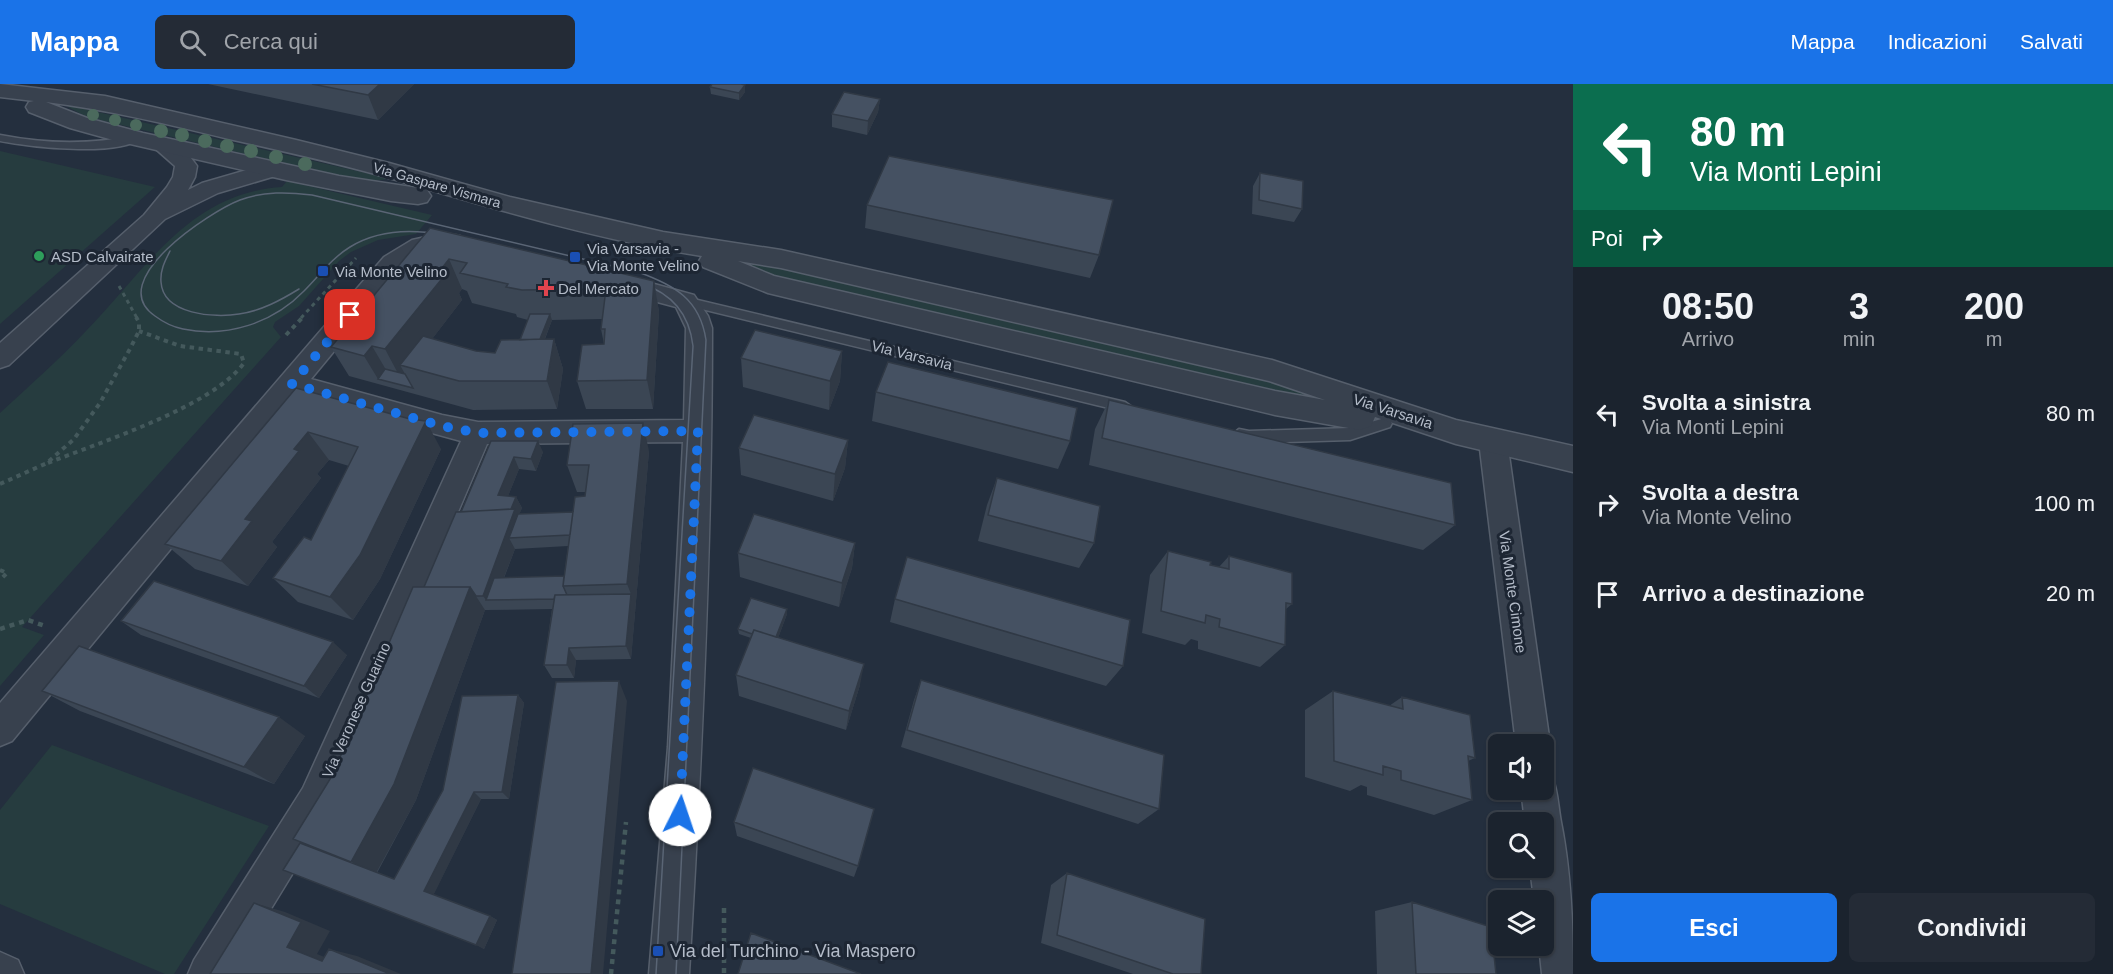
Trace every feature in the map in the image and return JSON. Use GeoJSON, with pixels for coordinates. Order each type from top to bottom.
{"type":"FeatureCollection","features":[{"type":"Feature","properties":{"kind":"street","name":"Via Gaspare Vismara"},"geometry":{"type":"LineString","coordinates":[[0,90],[62,118],[161,144],[363,190],[507,205]]}},
{"type":"Feature","properties":{"kind":"street","name":"Via Gaspare Vismara"},"geometry":{"type":"LineString","coordinates":[[0,90],[117,106],[370,166],[507,205]]}},
{"type":"Feature","properties":{"kind":"street"},"geometry":{"type":"LineString","coordinates":[[0,358],[152,220],[176,191],[184,177],[186,166],[180,157],[161,144]]}},
{"type":"Feature","properties":{"kind":"street"},"geometry":{"type":"LineString","coordinates":[[152,220],[176,204],[210,188],[274,169]]}},
{"type":"Feature","properties":{"kind":"street","name":"Via Varsavia"},"geometry":{"type":"LineString","coordinates":[[507,205],[663,241],[781,259],[1272,371],[1456,432],[1573,459]]}},
{"type":"Feature","properties":{"kind":"street"},"geometry":{"type":"LineString","coordinates":[[0,729],[393,263],[412,249],[441,240],[474,247]]}},
{"type":"Feature","properties":{"kind":"street","name":"Via Varsavia"},"geometry":{"type":"LineString","coordinates":[[663,241],[768,284],[1275,403],[1385,423],[1456,432]]}},
{"type":"Feature","properties":{"kind":"street","name":"Via Varsavia"},"geometry":{"type":"LineString","coordinates":[[595,277],[685,301]]}},
{"type":"Feature","properties":{"kind":"street"},"geometry":{"type":"LineString","coordinates":[[669,974],[684,747],[698,431],[699,328],[695,316],[685,301]]}},
{"type":"Feature","properties":{"kind":"street"},"geometry":{"type":"LineString","coordinates":[[292,384],[442,426],[478,433],[698,431]]}},
{"type":"Feature","properties":{"kind":"street","name":"Via Veronese Guarino"},"geometry":{"type":"LineString","coordinates":[[208,974],[316,801],[478,433]]}},
{"type":"Feature","properties":{"kind":"street","name":"Via Monte Cimone"},"geometry":{"type":"LineString","coordinates":[[1493,441],[1532,734]]}},
{"type":"Feature","properties":{"kind":"street"},"geometry":{"type":"LineString","coordinates":[[1550,878],[1562,974]]}},
{"type":"Feature","properties":{"kind":"lane"},"geometry":{"type":"LineString","coordinates":[[0,138],[58,147],[117,144],[136,138]]}},
{"type":"Feature","properties":{"kind":"lane","name":"Via Varsavia"},"geometry":{"type":"LineString","coordinates":[[685,301],[1144,411]]}},
{"type":"Feature","properties":{"kind":"lane","name":"Via Varsavia"},"geometry":{"type":"LineString","coordinates":[[1225,431],[1249,437],[1350,434],[1385,423]]}},
{"type":"Feature","properties":{"kind":"path"},"geometry":{"type":"LineString","coordinates":[[286,335],[356,258]]}},
{"type":"Feature","properties":{"kind":"path"},"geometry":{"type":"LineString","coordinates":[[48,463],[70,445],[95,410],[139,332],[139,322],[120,286]]}},
{"type":"Feature","properties":{"kind":"path"},"geometry":{"type":"LineString","coordinates":[[0,484],[176,412],[234,377],[244,363],[241,354],[169,343],[139,332]]}},
{"type":"Feature","properties":{"kind":"path"},"geometry":{"type":"LineString","coordinates":[[0,570],[6,573],[0,580]]}},
{"type":"Feature","properties":{"kind":"path"},"geometry":{"type":"LineString","coordinates":[[0,629],[28,620]]}},
{"type":"Feature","properties":{"kind":"path"},"geometry":{"type":"LineString","coordinates":[[610,974],[626,822]]}},
{"type":"Feature","properties":{"kind":"path"},"geometry":{"type":"LineString","coordinates":[[724,908],[724,974]]}},
{"type":"Feature","properties":{"kind":"green space"},"geometry":{"type":"Polygon","coordinates":[[[68,107],[388,179],[365,182],[87,117],[68,107]]]}},
{"type":"Feature","properties":{"kind":"green space","name":"ASD Calvairate"},"geometry":{"type":"Polygon","coordinates":[[[0,151],[155,187],[0,324],[0,151]]]}},
{"type":"Feature","properties":{"kind":"green space"},"geometry":{"type":"Polygon","coordinates":[[[287,181],[432,215],[416,234],[378,240],[351,252],[339,261],[299,306],[275,322],[273,327],[281,337],[22,627],[44,635],[0,686],[0,413],[108,308],[171,238],[194,219],[220,203],[249,192],[282,187],[287,181]]]}},
{"type":"Feature","properties":{"kind":"green space"},"geometry":{"type":"Polygon","coordinates":[[[730,257],[1284,384],[1324,401],[1325,404],[778,277],[730,257]]]}},
{"type":"Feature","properties":{"kind":"green space"},"geometry":{"type":"Polygon","coordinates":[[[52,745],[269,826],[174,974],[165,974],[0,904],[0,810],[52,745]]]}},
{"type":"Feature","properties":{"kind":"building"},"geometry":{"type":"Polygon","coordinates":[[[312,84],[380,84],[368,95],[312,84]]]}},
{"type":"Feature","properties":{"kind":"building"},"geometry":{"type":"Polygon","coordinates":[[[712,84],[745,85],[739,93],[710,87],[712,84]]]}},
{"type":"Feature","properties":{"kind":"building"},"geometry":{"type":"Polygon","coordinates":[[[844,92],[880,99],[868,121],[832,114],[844,92]]]}},
{"type":"Feature","properties":{"kind":"building"},"geometry":{"type":"Polygon","coordinates":[[[889,156],[1113,200],[1099,255],[867,205],[889,156]]]}},
{"type":"Feature","properties":{"kind":"building"},"geometry":{"type":"Polygon","coordinates":[[[1260,173],[1303,181],[1302,209],[1259,200],[1260,173]]]}},
{"type":"Feature","properties":{"kind":"building"},"geometry":{"type":"Polygon","coordinates":[[[430,228],[654,281],[647,380],[577,381],[582,345],[604,344],[605,329],[601,329],[606,289],[522,290],[506,287],[508,284],[460,273],[467,263],[449,259],[442,268],[449,270],[385,349],[372,346],[364,356],[331,347],[430,228]]]}},
{"type":"Feature","properties":{"kind":"building"},"geometry":{"type":"Polygon","coordinates":[[[530,314],[550,314],[540,339],[520,340],[530,314]]]}},
{"type":"Feature","properties":{"kind":"building"},"geometry":{"type":"Polygon","coordinates":[[[755,330],[842,351],[830,381],[741,358],[755,330]]]}},
{"type":"Feature","properties":{"kind":"building"},"geometry":{"type":"Polygon","coordinates":[[[423,336],[476,351],[495,353],[501,340],[554,339],[547,381],[459,381],[400,365],[423,336]]]}},
{"type":"Feature","properties":{"kind":"building"},"geometry":{"type":"Polygon","coordinates":[[[888,362],[1077,408],[1070,441],[876,392],[888,362]]]}},
{"type":"Feature","properties":{"kind":"building"},"geometry":{"type":"Polygon","coordinates":[[[385,369],[405,374],[413,388],[378,379],[385,369]]]}},
{"type":"Feature","properties":{"kind":"building"},"geometry":{"type":"Polygon","coordinates":[[[296,388],[410,419],[426,421],[360,555],[330,597],[273,578],[304,537],[311,540],[358,447],[308,432],[294,449],[299,451],[245,519],[252,521],[221,561],[165,544],[296,388]]]}},
{"type":"Feature","properties":{"kind":"building"},"geometry":{"type":"Polygon","coordinates":[[[1109,400],[1451,483],[1455,525],[1102,438],[1109,400]]]}},
{"type":"Feature","properties":{"kind":"building"},"geometry":{"type":"Polygon","coordinates":[[[754,415],[848,440],[835,474],[739,448],[754,415]]]}},
{"type":"Feature","properties":{"kind":"building"},"geometry":{"type":"Polygon","coordinates":[[[643,423],[627,584],[563,586],[575,497],[585,496],[589,465],[567,465],[573,424],[643,423]]]}},
{"type":"Feature","properties":{"kind":"building"},"geometry":{"type":"Polygon","coordinates":[[[491,441],[538,441],[531,459],[514,457],[498,495],[516,497],[511,509],[461,512],[491,441]]]}},
{"type":"Feature","properties":{"kind":"building"},"geometry":{"type":"Polygon","coordinates":[[[997,478],[1100,506],[1094,543],[988,515],[997,478]]]}},
{"type":"Feature","properties":{"kind":"building"},"geometry":{"type":"Polygon","coordinates":[[[515,509],[483,596],[476,596],[470,587],[424,587],[456,512],[515,509]]]}},
{"type":"Feature","properties":{"kind":"building"},"geometry":{"type":"Polygon","coordinates":[[[573,512],[570,535],[509,538],[518,514],[573,512]]]}},
{"type":"Feature","properties":{"kind":"building"},"geometry":{"type":"Polygon","coordinates":[[[754,514],[855,543],[842,583],[738,553],[754,514]]]}},
{"type":"Feature","properties":{"kind":"building"},"geometry":{"type":"Polygon","coordinates":[[[1168,551],[1229,569],[1229,556],[1292,573],[1292,604],[1286,603],[1285,645],[1219,627],[1220,619],[1206,615],[1205,623],[1161,611],[1168,551]]]}},
{"type":"Feature","properties":{"kind":"building"},"geometry":{"type":"Polygon","coordinates":[[[907,557],[1130,620],[1123,666],[895,599],[907,557]]]}},
{"type":"Feature","properties":{"kind":"building"},"geometry":{"type":"Polygon","coordinates":[[[564,576],[563,586],[567,595],[555,595],[554,599],[486,600],[494,578],[564,576]]]}},
{"type":"Feature","properties":{"kind":"building"},"geometry":{"type":"Polygon","coordinates":[[[154,581],[333,642],[304,686],[121,621],[154,581]]]}},
{"type":"Feature","properties":{"kind":"building"},"geometry":{"type":"Polygon","coordinates":[[[413,587],[470,587],[394,784],[351,862],[293,839],[332,776],[413,587]]]}},
{"type":"Feature","properties":{"kind":"building"},"geometry":{"type":"Polygon","coordinates":[[[631,594],[626,646],[569,648],[567,665],[544,665],[555,595],[631,594]]]}},
{"type":"Feature","properties":{"kind":"building"},"geometry":{"type":"Polygon","coordinates":[[[751,598],[787,609],[776,637],[754,630],[752,634],[738,629],[751,598]]]}},
{"type":"Feature","properties":{"kind":"building"},"geometry":{"type":"Polygon","coordinates":[[[754,630],[864,664],[849,711],[736,675],[754,630]]]}},
{"type":"Feature","properties":{"kind":"building"},"geometry":{"type":"Polygon","coordinates":[[[79,646],[279,717],[244,767],[42,691],[79,646]]]}},
{"type":"Feature","properties":{"kind":"building"},"geometry":{"type":"Polygon","coordinates":[[[921,680],[1164,755],[1159,809],[907,730],[921,680]]]}},
{"type":"Feature","properties":{"kind":"building"},"geometry":{"type":"Polygon","coordinates":[[[619,681],[591,974],[512,974],[556,682],[619,681]]]}},
{"type":"Feature","properties":{"kind":"building"},"geometry":{"type":"Polygon","coordinates":[[[1333,691],[1403,709],[1402,697],[1470,715],[1475,758],[1468,756],[1472,800],[1401,780],[1401,771],[1383,766],[1383,775],[1334,761],[1333,691]]]}},
{"type":"Feature","properties":{"kind":"building"},"geometry":{"type":"Polygon","coordinates":[[[518,695],[502,792],[474,792],[424,891],[490,916],[476,945],[283,870],[300,843],[394,879],[443,790],[462,696],[518,695]]]}},
{"type":"Feature","properties":{"kind":"building"},"geometry":{"type":"Polygon","coordinates":[[[753,768],[874,809],[858,866],[734,822],[753,768]]]}},
{"type":"Feature","properties":{"kind":"building"},"geometry":{"type":"Polygon","coordinates":[[[1067,873],[1205,919],[1201,974],[1173,974],[1057,935],[1067,873]]]}},
{"type":"Feature","properties":{"kind":"building"},"geometry":{"type":"Polygon","coordinates":[[[1412,902],[1488,926],[1488,956],[1494,956],[1496,974],[1416,974],[1412,902]]]}},
{"type":"Feature","properties":{"kind":"building"},"geometry":{"type":"Polygon","coordinates":[[[254,903],[301,922],[287,947],[322,961],[329,949],[390,974],[210,974],[254,903]]]}},
{"type":"Feature","properties":{"kind":"building"},"geometry":{"type":"Polygon","coordinates":[[[751,933],[861,974],[738,974],[751,933]]]}},
{"type":"Feature","properties":{"kind":"tram line"},"geometry":{"type":"LineString","coordinates":[[443,235],[395,232],[361,241],[337,256],[304,291],[278,312],[232,329],[200,331],[176,327],[155,316],[143,301],[142,285],[151,267],[187,232],[240,200],[258,195],[285,193],[312,195],[638,272],[674,288],[691,304],[698,314],[706,340],[676,974]]}},
{"type":"Feature","properties":{"kind":"tram line"},"geometry":{"type":"LineString","coordinates":[[170,251],[161,274],[164,293],[180,308],[192,312],[217,315],[247,313],[270,305],[299,289]]}},
{"type":"Feature","properties":{"kind":"tram line"},"geometry":{"type":"LineString","coordinates":[[641,283],[662,293],[677,306],[688,324],[693,346],[656,974]]}},
{"type":"Feature","properties":{"kind":"place","name":"ASD Calvairate"},"geometry":{"type":"Point","coordinates":[39,256]}},
{"type":"Feature","properties":{"kind":"place","name":"Via Varsavia - Via Monte Velino"},"geometry":{"type":"Point","coordinates":[575,257]}},
{"type":"Feature","properties":{"kind":"place","name":"Via Monte Velino"},"geometry":{"type":"Point","coordinates":[323,271]}},
{"type":"Feature","properties":{"kind":"place","name":"Del Mercato"},"geometry":{"type":"Point","coordinates":[546,288]}},
{"type":"Feature","properties":{"kind":"place","name":"Via del Turchino - Via Maspero"},"geometry":{"type":"Point","coordinates":[658,951]}},
{"type":"Feature","properties":{"kind":"route"},"geometry":{"type":"LineString","coordinates":[[350,315],[292,384],[442,426],[478,433],[698,431],[680,815]]}}]}
